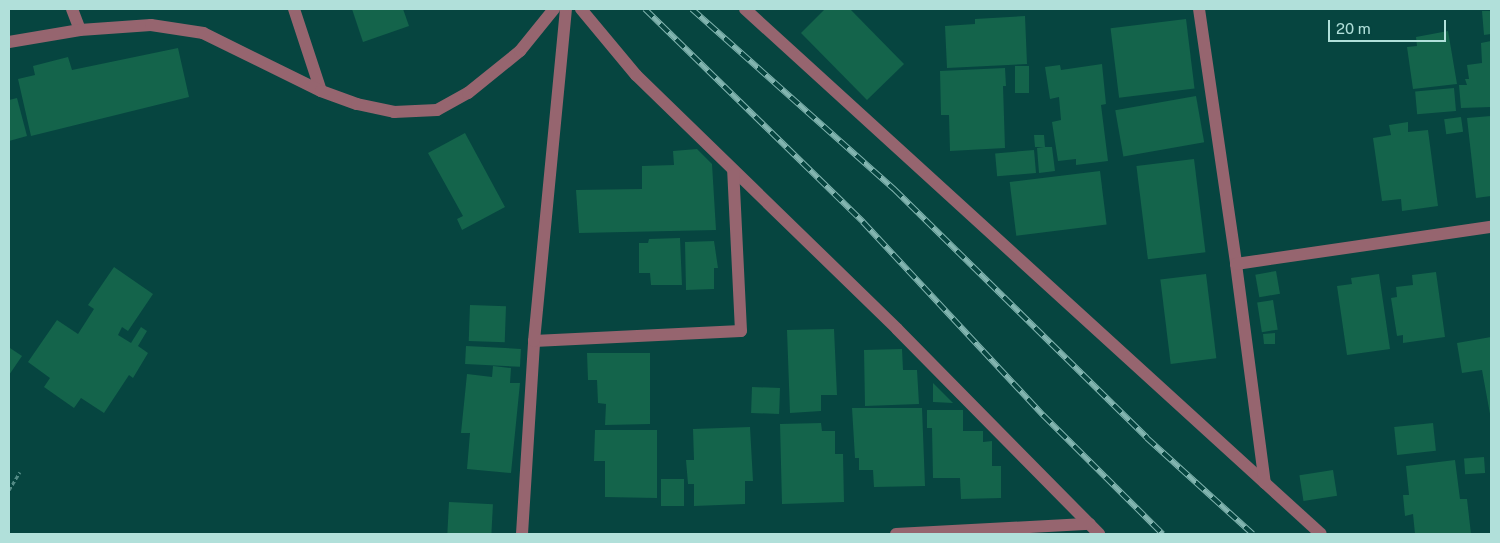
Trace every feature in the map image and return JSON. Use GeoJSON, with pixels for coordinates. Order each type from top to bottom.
{"type":"FeatureCollection","features":[{"type":"Feature","properties":{"kind":"street"},"geometry":{"type":"LineString","coordinates":[[72,9],[80,30]]}},
{"type":"Feature","properties":{"kind":"street"},"geometry":{"type":"LineString","coordinates":[[294,9],[321,92]]}},
{"type":"Feature","properties":{"kind":"street"},"geometry":{"type":"LineString","coordinates":[[9,42],[80,30],[151,25],[203,33],[321,92],[357,104],[394,112],[437,110],[468,93],[520,51],[554,9]]}},
{"type":"Feature","properties":{"kind":"street"},"geometry":{"type":"LineString","coordinates":[[522,534],[534,341],[566,9]]}},
{"type":"Feature","properties":{"kind":"street"},"geometry":{"type":"LineString","coordinates":[[580,9],[636,75],[897,329],[1099,534]]}},
{"type":"Feature","properties":{"kind":"street"},"geometry":{"type":"LineString","coordinates":[[745,9],[1321,534]]}},
{"type":"Feature","properties":{"kind":"street"},"geometry":{"type":"LineString","coordinates":[[1199,9],[1265,483]]}},
{"type":"Feature","properties":{"kind":"street"},"geometry":{"type":"LineString","coordinates":[[534,341],[741,330],[733,170]]}},
{"type":"Feature","properties":{"kind":"street"},"geometry":{"type":"LineString","coordinates":[[1236,264],[1491,227]]}},
{"type":"Feature","properties":{"kind":"street"},"geometry":{"type":"LineString","coordinates":[[896,534],[1090,524]]}},
{"type":"Feature","properties":{"kind":"path"},"geometry":{"type":"LineString","coordinates":[[9,490],[20,472]]}},
{"type":"Feature","properties":{"kind":"building"},"geometry":{"type":"Polygon","coordinates":[[[352,9],[403,9],[409,26],[363,42],[352,9]]]}},
{"type":"Feature","properties":{"kind":"building"},"geometry":{"type":"Polygon","coordinates":[[[825,9],[850,9],[904,64],[867,100],[801,33],[825,9]]]}},
{"type":"Feature","properties":{"kind":"building"},"geometry":{"type":"Polygon","coordinates":[[[1482,11],[1491,11],[1491,34],[1484,35],[1482,11]]]}},
{"type":"Feature","properties":{"kind":"building"},"geometry":{"type":"Polygon","coordinates":[[[1025,16],[1027,64],[947,68],[945,26],[975,24],[975,19],[1025,16]]]}},
{"type":"Feature","properties":{"kind":"building"},"geometry":{"type":"Polygon","coordinates":[[[1186,19],[1195,88],[1119,98],[1111,28],[1186,19]]]}},
{"type":"Feature","properties":{"kind":"building"},"geometry":{"type":"Polygon","coordinates":[[[1448,31],[1457,84],[1413,89],[1407,47],[1417,46],[1416,37],[1448,31]]]}},
{"type":"Feature","properties":{"kind":"building"},"geometry":{"type":"Polygon","coordinates":[[[1491,41],[1491,107],[1461,108],[1459,85],[1467,85],[1465,79],[1469,79],[1467,65],[1482,63],[1481,43],[1491,41]]]}},
{"type":"Feature","properties":{"kind":"building"},"geometry":{"type":"Polygon","coordinates":[[[178,48],[189,97],[31,136],[18,79],[35,75],[33,66],[68,57],[72,70],[178,48]]]}},
{"type":"Feature","properties":{"kind":"building"},"geometry":{"type":"Polygon","coordinates":[[[1102,64],[1106,104],[1101,105],[1108,161],[1076,165],[1076,159],[1058,161],[1052,122],[1061,120],[1059,97],[1050,99],[1045,67],[1060,65],[1061,70],[1102,64]]]}},
{"type":"Feature","properties":{"kind":"building"},"geometry":{"type":"Polygon","coordinates":[[[1015,66],[1029,66],[1029,93],[1015,93],[1015,66]]]}},
{"type":"Feature","properties":{"kind":"building"},"geometry":{"type":"Polygon","coordinates":[[[1005,68],[1006,86],[1003,86],[1005,148],[950,151],[949,115],[941,115],[940,71],[1005,68]]]}},
{"type":"Feature","properties":{"kind":"building"},"geometry":{"type":"Polygon","coordinates":[[[1454,88],[1456,111],[1417,114],[1415,91],[1454,88]]]}},
{"type":"Feature","properties":{"kind":"building"},"geometry":{"type":"Polygon","coordinates":[[[1196,96],[1204,142],[1123,157],[1115,110],[1196,96]]]}},
{"type":"Feature","properties":{"kind":"building"},"geometry":{"type":"Polygon","coordinates":[[[17,98],[27,136],[9,141],[9,100],[17,98]]]}},
{"type":"Feature","properties":{"kind":"building"},"geometry":{"type":"Polygon","coordinates":[[[1491,116],[1491,196],[1476,198],[1467,118],[1491,116]]]}},
{"type":"Feature","properties":{"kind":"building"},"geometry":{"type":"Polygon","coordinates":[[[1461,117],[1463,132],[1446,134],[1444,119],[1461,117]]]}},
{"type":"Feature","properties":{"kind":"building"},"geometry":{"type":"Polygon","coordinates":[[[1408,122],[1408,132],[1428,130],[1438,206],[1402,211],[1401,199],[1382,201],[1373,138],[1391,135],[1389,125],[1408,122]]]}},
{"type":"Feature","properties":{"kind":"building"},"geometry":{"type":"Polygon","coordinates":[[[465,133],[505,207],[462,230],[457,219],[463,216],[428,153],[465,133]]]}},
{"type":"Feature","properties":{"kind":"building"},"geometry":{"type":"Polygon","coordinates":[[[1034,135],[1044,135],[1045,147],[1052,147],[1055,171],[1039,173],[1037,148],[1044,147],[1035,147],[1034,135]]]}},
{"type":"Feature","properties":{"kind":"building"},"geometry":{"type":"Polygon","coordinates":[[[697,149],[712,164],[716,230],[579,233],[576,190],[642,189],[642,166],[674,165],[673,151],[697,149]]]}},
{"type":"Feature","properties":{"kind":"building"},"geometry":{"type":"Polygon","coordinates":[[[1034,150],[1036,173],[997,176],[995,153],[1034,150]]]}},
{"type":"Feature","properties":{"kind":"building"},"geometry":{"type":"Polygon","coordinates":[[[1194,159],[1205,252],[1148,259],[1136,166],[1194,159]]]}},
{"type":"Feature","properties":{"kind":"building"},"geometry":{"type":"Polygon","coordinates":[[[1100,171],[1107,225],[1016,236],[1010,182],[1100,171]]]}},
{"type":"Feature","properties":{"kind":"building"},"geometry":{"type":"Polygon","coordinates":[[[680,238],[682,285],[651,285],[650,273],[639,273],[639,243],[648,243],[649,239],[680,238]]]}},
{"type":"Feature","properties":{"kind":"building"},"geometry":{"type":"Polygon","coordinates":[[[714,241],[718,268],[714,268],[714,289],[686,290],[685,242],[714,241]]]}},
{"type":"Feature","properties":{"kind":"building"},"geometry":{"type":"Polygon","coordinates":[[[114,267],[153,294],[128,331],[122,327],[118,335],[131,343],[141,327],[147,331],[138,346],[148,353],[133,378],[129,375],[104,413],[81,398],[74,408],[44,387],[50,378],[28,362],[57,320],[78,334],[94,309],[88,305],[114,267]]]}},
{"type":"Feature","properties":{"kind":"building"},"geometry":{"type":"Polygon","coordinates":[[[1276,271],[1280,294],[1259,297],[1255,275],[1276,271]]]}},
{"type":"Feature","properties":{"kind":"building"},"geometry":{"type":"Polygon","coordinates":[[[1436,272],[1445,337],[1403,343],[1403,335],[1397,336],[1391,298],[1397,297],[1396,287],[1413,285],[1412,275],[1436,272]]]}},
{"type":"Feature","properties":{"kind":"building"},"geometry":{"type":"Polygon","coordinates":[[[1206,274],[1216,358],[1171,364],[1160,280],[1206,274]]]}},
{"type":"Feature","properties":{"kind":"building"},"geometry":{"type":"Polygon","coordinates":[[[1379,274],[1390,349],[1347,355],[1337,286],[1352,284],[1351,278],[1379,274]]]}},
{"type":"Feature","properties":{"kind":"building"},"geometry":{"type":"Polygon","coordinates":[[[1273,300],[1278,330],[1262,332],[1257,303],[1273,300]]]}},
{"type":"Feature","properties":{"kind":"building"},"geometry":{"type":"Polygon","coordinates":[[[470,305],[506,306],[505,342],[469,341],[470,305]]]}},
{"type":"Feature","properties":{"kind":"building"},"geometry":{"type":"Polygon","coordinates":[[[834,329],[837,395],[821,395],[821,411],[790,413],[787,330],[834,329]]]}},
{"type":"Feature","properties":{"kind":"building"},"geometry":{"type":"Polygon","coordinates":[[[1275,333],[1275,344],[1264,344],[1263,334],[1275,333]]]}},
{"type":"Feature","properties":{"kind":"building"},"geometry":{"type":"Polygon","coordinates":[[[1491,337],[1490,414],[1482,370],[1462,373],[1457,343],[1491,337]]]}},
{"type":"Feature","properties":{"kind":"building"},"geometry":{"type":"Polygon","coordinates":[[[466,346],[521,349],[520,367],[465,364],[466,346]]]}},
{"type":"Feature","properties":{"kind":"building"},"geometry":{"type":"Polygon","coordinates":[[[10,348],[22,356],[9,375],[9,350],[10,348]]]}},
{"type":"Feature","properties":{"kind":"building"},"geometry":{"type":"Polygon","coordinates":[[[902,349],[903,370],[917,370],[919,404],[865,406],[864,350],[902,349]]]}},
{"type":"Feature","properties":{"kind":"building"},"geometry":{"type":"Polygon","coordinates":[[[587,353],[650,353],[650,424],[605,425],[606,404],[598,403],[597,380],[588,380],[587,353]]]}},
{"type":"Feature","properties":{"kind":"building"},"geometry":{"type":"Polygon","coordinates":[[[493,366],[511,368],[510,383],[520,383],[511,473],[467,469],[470,433],[461,433],[467,374],[492,377],[493,366]]]}},
{"type":"Feature","properties":{"kind":"building"},"geometry":{"type":"Polygon","coordinates":[[[933,383],[953,403],[933,402],[933,383]]]}},
{"type":"Feature","properties":{"kind":"building"},"geometry":{"type":"Polygon","coordinates":[[[752,387],[780,388],[779,414],[751,413],[752,387]]]}},
{"type":"Feature","properties":{"kind":"building"},"geometry":{"type":"Polygon","coordinates":[[[852,408],[922,408],[925,486],[874,487],[873,470],[859,470],[859,458],[855,458],[852,408]]]}},
{"type":"Feature","properties":{"kind":"building"},"geometry":{"type":"Polygon","coordinates":[[[927,410],[963,410],[963,431],[983,431],[983,442],[992,441],[992,466],[1001,466],[1001,498],[961,499],[960,478],[933,478],[932,428],[927,428],[927,410]]]}},
{"type":"Feature","properties":{"kind":"building"},"geometry":{"type":"Polygon","coordinates":[[[821,423],[822,431],[835,431],[835,454],[843,454],[844,502],[782,504],[780,424],[821,423]]]}},
{"type":"Feature","properties":{"kind":"building"},"geometry":{"type":"Polygon","coordinates":[[[1433,423],[1436,451],[1397,455],[1394,427],[1433,423]]]}},
{"type":"Feature","properties":{"kind":"building"},"geometry":{"type":"Polygon","coordinates":[[[750,427],[753,481],[745,481],[745,504],[694,506],[694,484],[688,484],[686,460],[694,460],[693,429],[750,427]]]}},
{"type":"Feature","properties":{"kind":"building"},"geometry":{"type":"Polygon","coordinates":[[[595,430],[657,430],[657,498],[605,497],[605,461],[594,461],[595,430]]]}},
{"type":"Feature","properties":{"kind":"building"},"geometry":{"type":"Polygon","coordinates":[[[1484,457],[1485,473],[1465,474],[1464,458],[1484,457]]]}},
{"type":"Feature","properties":{"kind":"building"},"geometry":{"type":"Polygon","coordinates":[[[1455,460],[1460,499],[1467,499],[1471,534],[1415,534],[1413,514],[1405,516],[1403,495],[1409,495],[1406,466],[1455,460]]]}},
{"type":"Feature","properties":{"kind":"building"},"geometry":{"type":"Polygon","coordinates":[[[1333,470],[1337,496],[1303,501],[1299,475],[1333,470]]]}},
{"type":"Feature","properties":{"kind":"building"},"geometry":{"type":"Polygon","coordinates":[[[661,479],[684,479],[684,506],[661,506],[661,479]]]}},
{"type":"Feature","properties":{"kind":"building"},"geometry":{"type":"Polygon","coordinates":[[[449,502],[493,504],[491,534],[447,534],[449,502]]]}},
{"type":"Feature","properties":{"kind":"railway"},"geometry":{"type":"LineString","coordinates":[[645,9],[863,222],[1043,415],[1163,534]]}},
{"type":"Feature","properties":{"kind":"railway"},"geometry":{"type":"LineString","coordinates":[[692,9],[894,189],[1147,438],[1253,534]]}}]}
